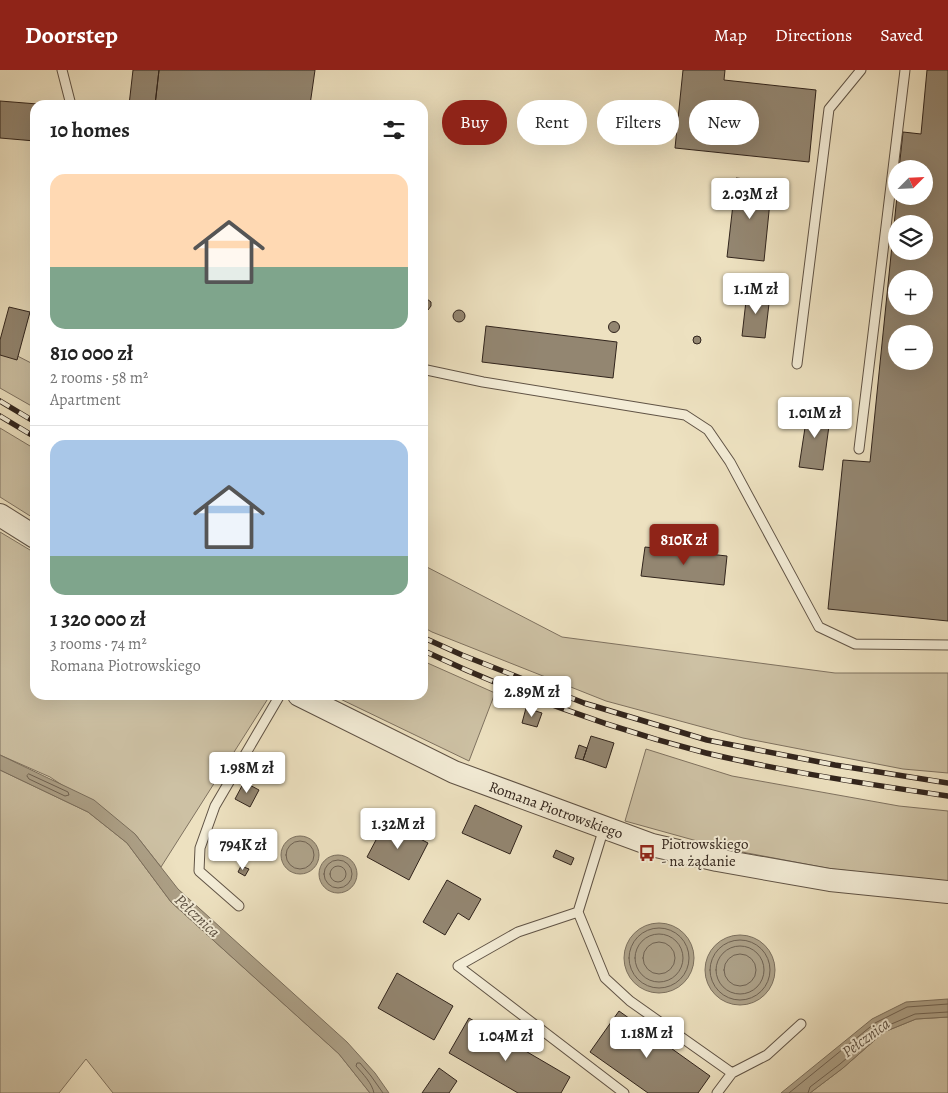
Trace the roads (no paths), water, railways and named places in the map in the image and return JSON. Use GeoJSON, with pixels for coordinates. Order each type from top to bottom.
{"type":"FeatureCollection","features":[{"type":"Feature","properties":{"kind":"street"},"geometry":{"type":"LineString","coordinates":[[0,514],[30,534]]}},
{"type":"Feature","properties":{"kind":"street","name":"Romana Piotrowskiego"},"geometry":{"type":"LineString","coordinates":[[310,700],[454,772],[652,845],[718,860],[830,880],[948,892]]}},
{"type":"Feature","properties":{"kind":"lane"},"geometry":{"type":"LineString","coordinates":[[62,70],[71,100]]}},
{"type":"Feature","properties":{"kind":"lane"},"geometry":{"type":"LineString","coordinates":[[797,364],[829,109],[861,70]]}},
{"type":"Feature","properties":{"kind":"lane"},"geometry":{"type":"LineString","coordinates":[[859,448],[905,70]]}},
{"type":"Feature","properties":{"kind":"lane"},"geometry":{"type":"LineString","coordinates":[[428,370],[482,382],[685,415],[708,430],[730,462],[819,627],[855,644],[948,646]]}},
{"type":"Feature","properties":{"kind":"lane"},"geometry":{"type":"LineString","coordinates":[[239,906],[199,871],[200,848],[215,806],[277,700]]}},
{"type":"Feature","properties":{"kind":"lane"},"geometry":{"type":"LineString","coordinates":[[604,828],[578,912],[604,978],[630,1001],[732,1073]]}},
{"type":"Feature","properties":{"kind":"lane"},"geometry":{"type":"LineString","coordinates":[[578,912],[518,932],[458,966],[624,1093]]}},
{"type":"Feature","properties":{"kind":"lane"},"geometry":{"type":"LineString","coordinates":[[717,1093],[732,1073],[767,1055],[801,1024]]}},
{"type":"Feature","properties":{"kind":"water","name":"Pełcznica"},"geometry":{"type":"Polygon","coordinates":[[[0,755],[94,800],[135,834],[178,889],[347,1042],[375,1073],[389,1093],[370,1093],[339,1054],[171,902],[127,843],[88,812],[0,770],[0,755]]]}},
{"type":"Feature","properties":{"kind":"water"},"geometry":{"type":"Polygon","coordinates":[[[300,836],[313,842],[319,855],[313,868],[300,874],[287,868],[281,855],[287,842],[300,836]]]}},
{"type":"Feature","properties":{"kind":"water"},"geometry":{"type":"Polygon","coordinates":[[[338,855],[352,860],[357,874],[352,888],[338,893],[324,888],[319,874],[324,860],[338,855]]]}},
{"type":"Feature","properties":{"kind":"water"},"geometry":{"type":"Polygon","coordinates":[[[659,923],[672,926],[684,933],[691,945],[694,958],[691,971],[684,983],[672,990],[659,993],[646,990],[634,983],[627,971],[624,958],[627,945],[634,933],[646,926],[659,923]]]}},
{"type":"Feature","properties":{"kind":"water"},"geometry":{"type":"Polygon","coordinates":[[[740,935],[753,938],[765,945],[772,957],[775,970],[772,983],[765,995],[753,1002],[740,1005],[727,1002],[715,995],[708,983],[705,970],[708,957],[715,945],[727,938],[740,935]]]}},
{"type":"Feature","properties":{"kind":"water","name":"Pełcznica"},"geometry":{"type":"Polygon","coordinates":[[[948,999],[948,1017],[916,1019],[884,1032],[843,1068],[810,1093],[781,1093],[872,1019],[906,1002],[948,999]]]}},
{"type":"Feature","properties":{"kind":"railway"},"geometry":{"type":"LineString","coordinates":[[0,401],[30,419]]}},
{"type":"Feature","properties":{"kind":"railway"},"geometry":{"type":"LineString","coordinates":[[0,416],[30,434]]}},
{"type":"Feature","properties":{"kind":"railway"},"geometry":{"type":"LineString","coordinates":[[428,640],[584,703],[707,740],[835,765],[948,783]]}},
{"type":"Feature","properties":{"kind":"railway"},"geometry":{"type":"LineString","coordinates":[[428,653],[491,681],[598,721],[706,753],[796,772],[948,796]]}},
{"type":"Feature","properties":{"kind":"place","name":"Piotrowskiego - na żądanie"},"geometry":{"type":"Point","coordinates":[647,853]}}]}
